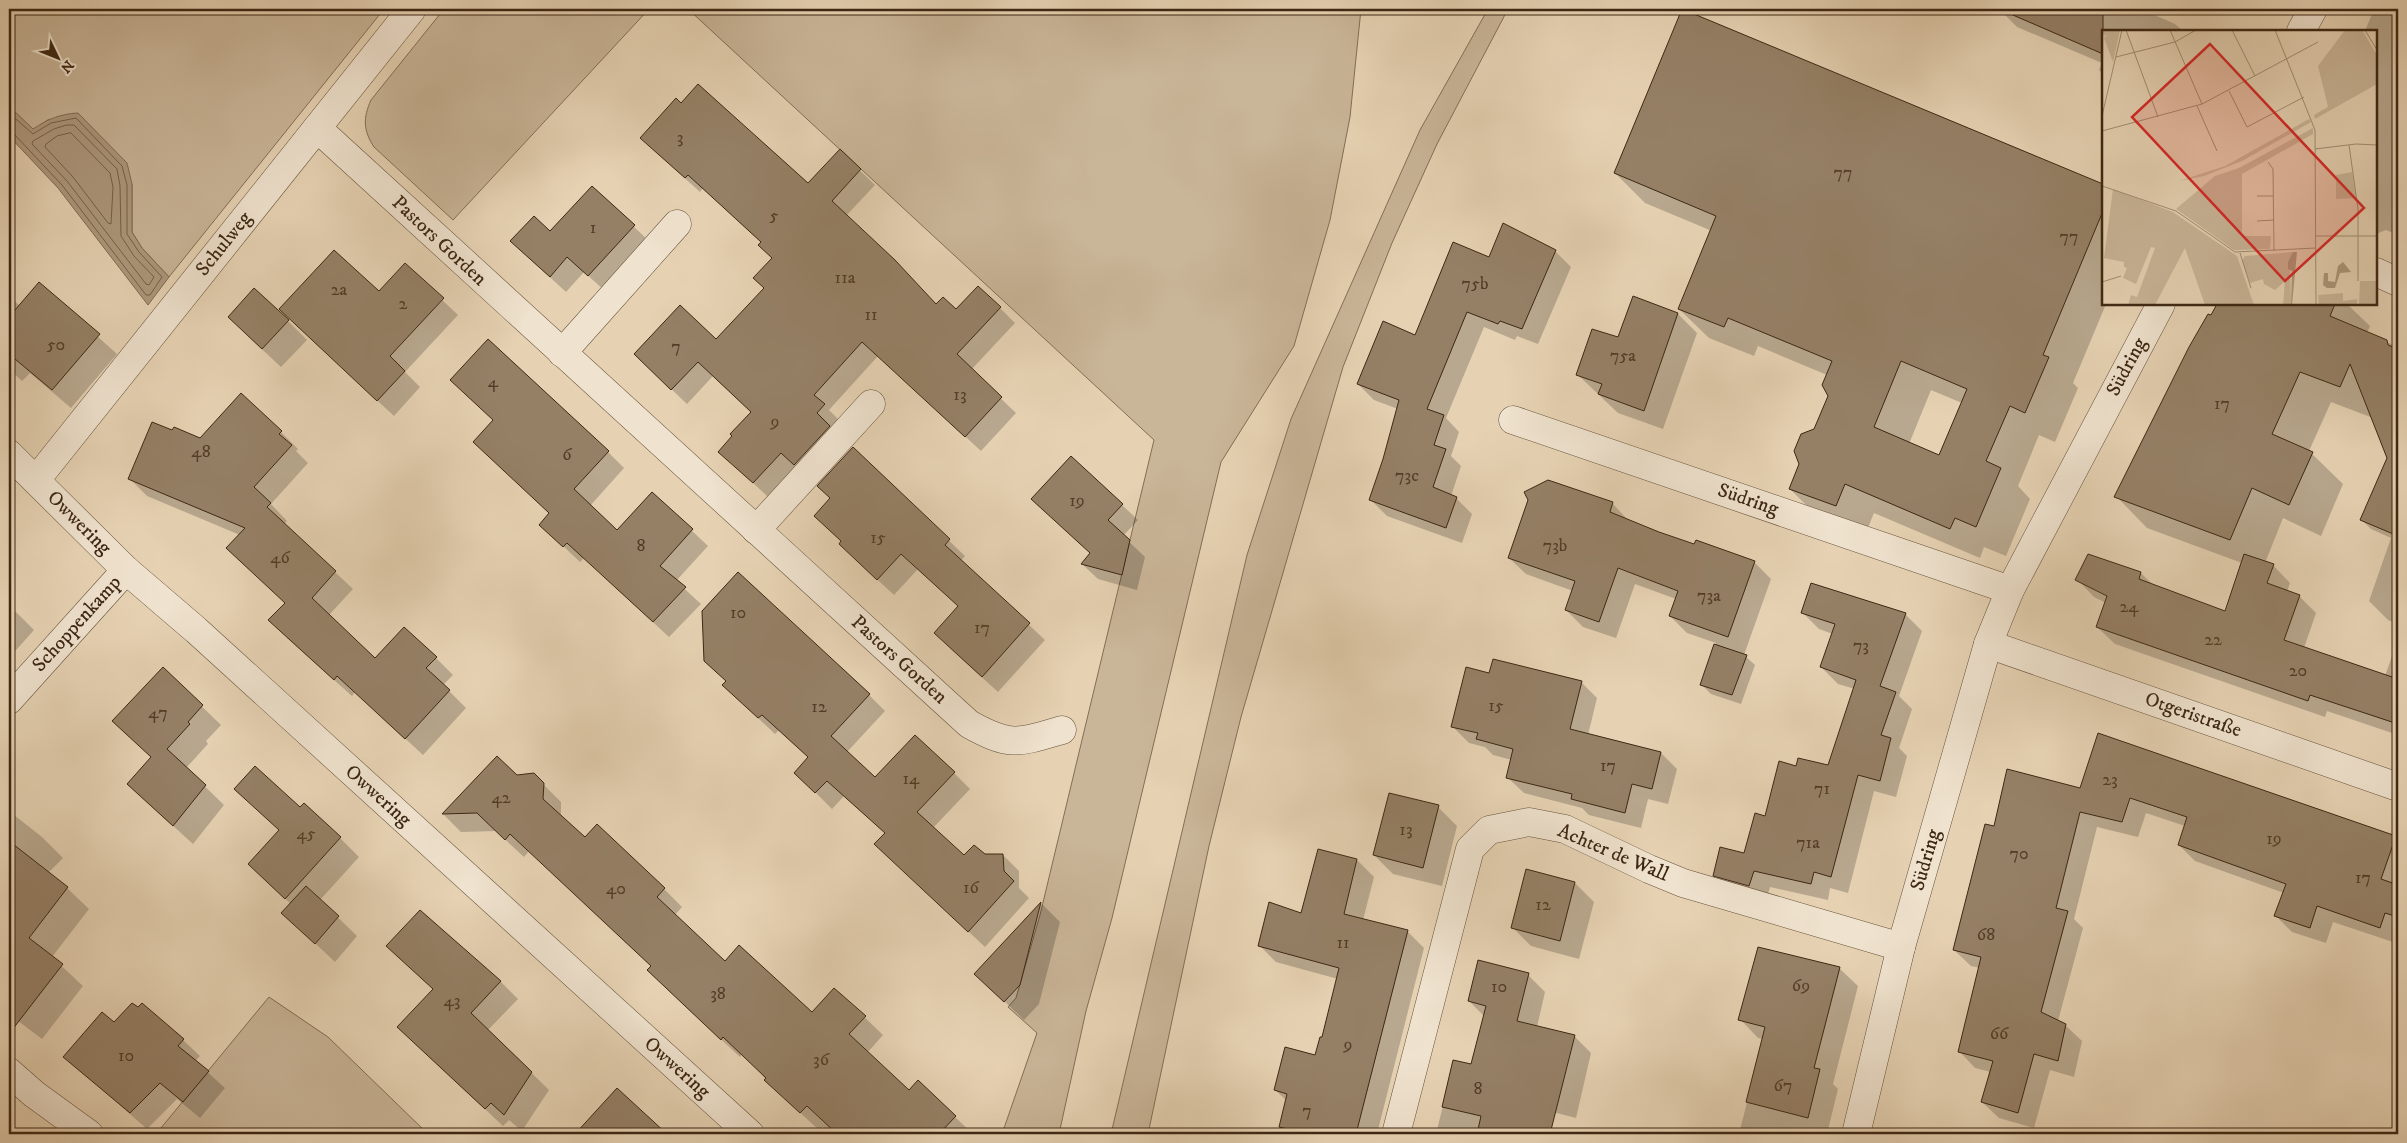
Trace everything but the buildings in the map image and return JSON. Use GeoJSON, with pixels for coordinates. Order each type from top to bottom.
{"type":"FeatureCollection","features":[{"type":"Feature","properties":{"kind":"street","name":"Schulweg"},"geometry":{"type":"LineString","coordinates":[[36,480],[412,9]]}},
{"type":"Feature","properties":{"kind":"street"},"geometry":{"type":"LineString","coordinates":[[2302,30],[2313,9]]}},
{"type":"Feature","properties":{"kind":"street","name":"Pastors Gorden"},"geometry":{"type":"LineString","coordinates":[[317,128],[968,724],[993,738],[1014,742],[1062,730]]}},
{"type":"Feature","properties":{"kind":"street"},"geometry":{"type":"LineString","coordinates":[[562,353],[677,224]]}},
{"type":"Feature","properties":{"kind":"street"},"geometry":{"type":"LineString","coordinates":[[2377,272],[2398,282]]}},
{"type":"Feature","properties":{"kind":"street","name":"Südring"},"geometry":{"type":"LineString","coordinates":[[1856,1134],[1901,946],[1988,644],[2010,590],[2160,305]]}},
{"type":"Feature","properties":{"kind":"street"},"geometry":{"type":"LineString","coordinates":[[756,530],[871,404]]}},
{"type":"Feature","properties":{"kind":"street","name":"Südring"},"geometry":{"type":"LineString","coordinates":[[1513,420],[2010,590]]}},
{"type":"Feature","properties":{"kind":"street","name":"Owwering"},"geometry":{"type":"LineString","coordinates":[[9,454],[126,570],[203,637],[750,1134]]}},
{"type":"Feature","properties":{"kind":"street","name":"Schoppenkamp"},"geometry":{"type":"LineString","coordinates":[[9,700],[126,570]]}},
{"type":"Feature","properties":{"kind":"street","name":"Otgeristraße"},"geometry":{"type":"LineString","coordinates":[[1988,644],[2398,787]]}},
{"type":"Feature","properties":{"kind":"street","name":"Achter de Wall"},"geometry":{"type":"LineString","coordinates":[[1396,1134],[1470,849],[1489,830],[1529,822],[1565,829],[1649,869],[1683,882],[1901,946]]}},
{"type":"Feature","properties":{"kind":"street"},"geometry":{"type":"LineString","coordinates":[[9,1072],[34,1094],[89,1134]]}},
{"type":"Feature","properties":{"kind":"shaded area"},"geometry":{"type":"Polygon","coordinates":[[[9,9],[384,9],[169,277],[142,248],[132,232],[132,184],[49,119],[33,130],[9,106],[9,9]]]}},
{"type":"Feature","properties":{"kind":"shaded area"},"geometry":{"type":"Polygon","coordinates":[[[444,9],[649,9],[453,220],[374,147],[365,124],[371,100],[444,9]]]}},
{"type":"Feature","properties":{"kind":"shaded area"},"geometry":{"type":"Polygon","coordinates":[[[688,9],[1361,9],[1350,117],[1330,220],[1294,346],[1221,462],[1112,918],[1086,1011],[1059,1134],[1002,1134],[1037,1033],[1008,1007],[1016,998],[1040,915],[1154,440],[688,9]]]}},
{"type":"Feature","properties":{"kind":"shaded area"},"geometry":{"type":"Polygon","coordinates":[[[1488,9],[1508,9],[1437,144],[1392,243],[1343,367],[1241,717],[1209,846],[1148,1134],[1111,1134],[1247,555],[1291,419],[1420,130],[1488,9]]]}},
{"type":"Feature","properties":{"kind":"shaded area"},"geometry":{"type":"Polygon","coordinates":[[[269,997],[328,1037],[428,1134],[156,1134],[269,997]]]}},
{"type":"Feature","properties":{"kind":"water"},"geometry":{"type":"Polygon","coordinates":[[[9,106],[33,129],[54,118],[78,113],[127,163],[132,184],[132,232],[142,248],[169,277],[148,305],[58,188],[9,136],[9,106]]]}}]}
